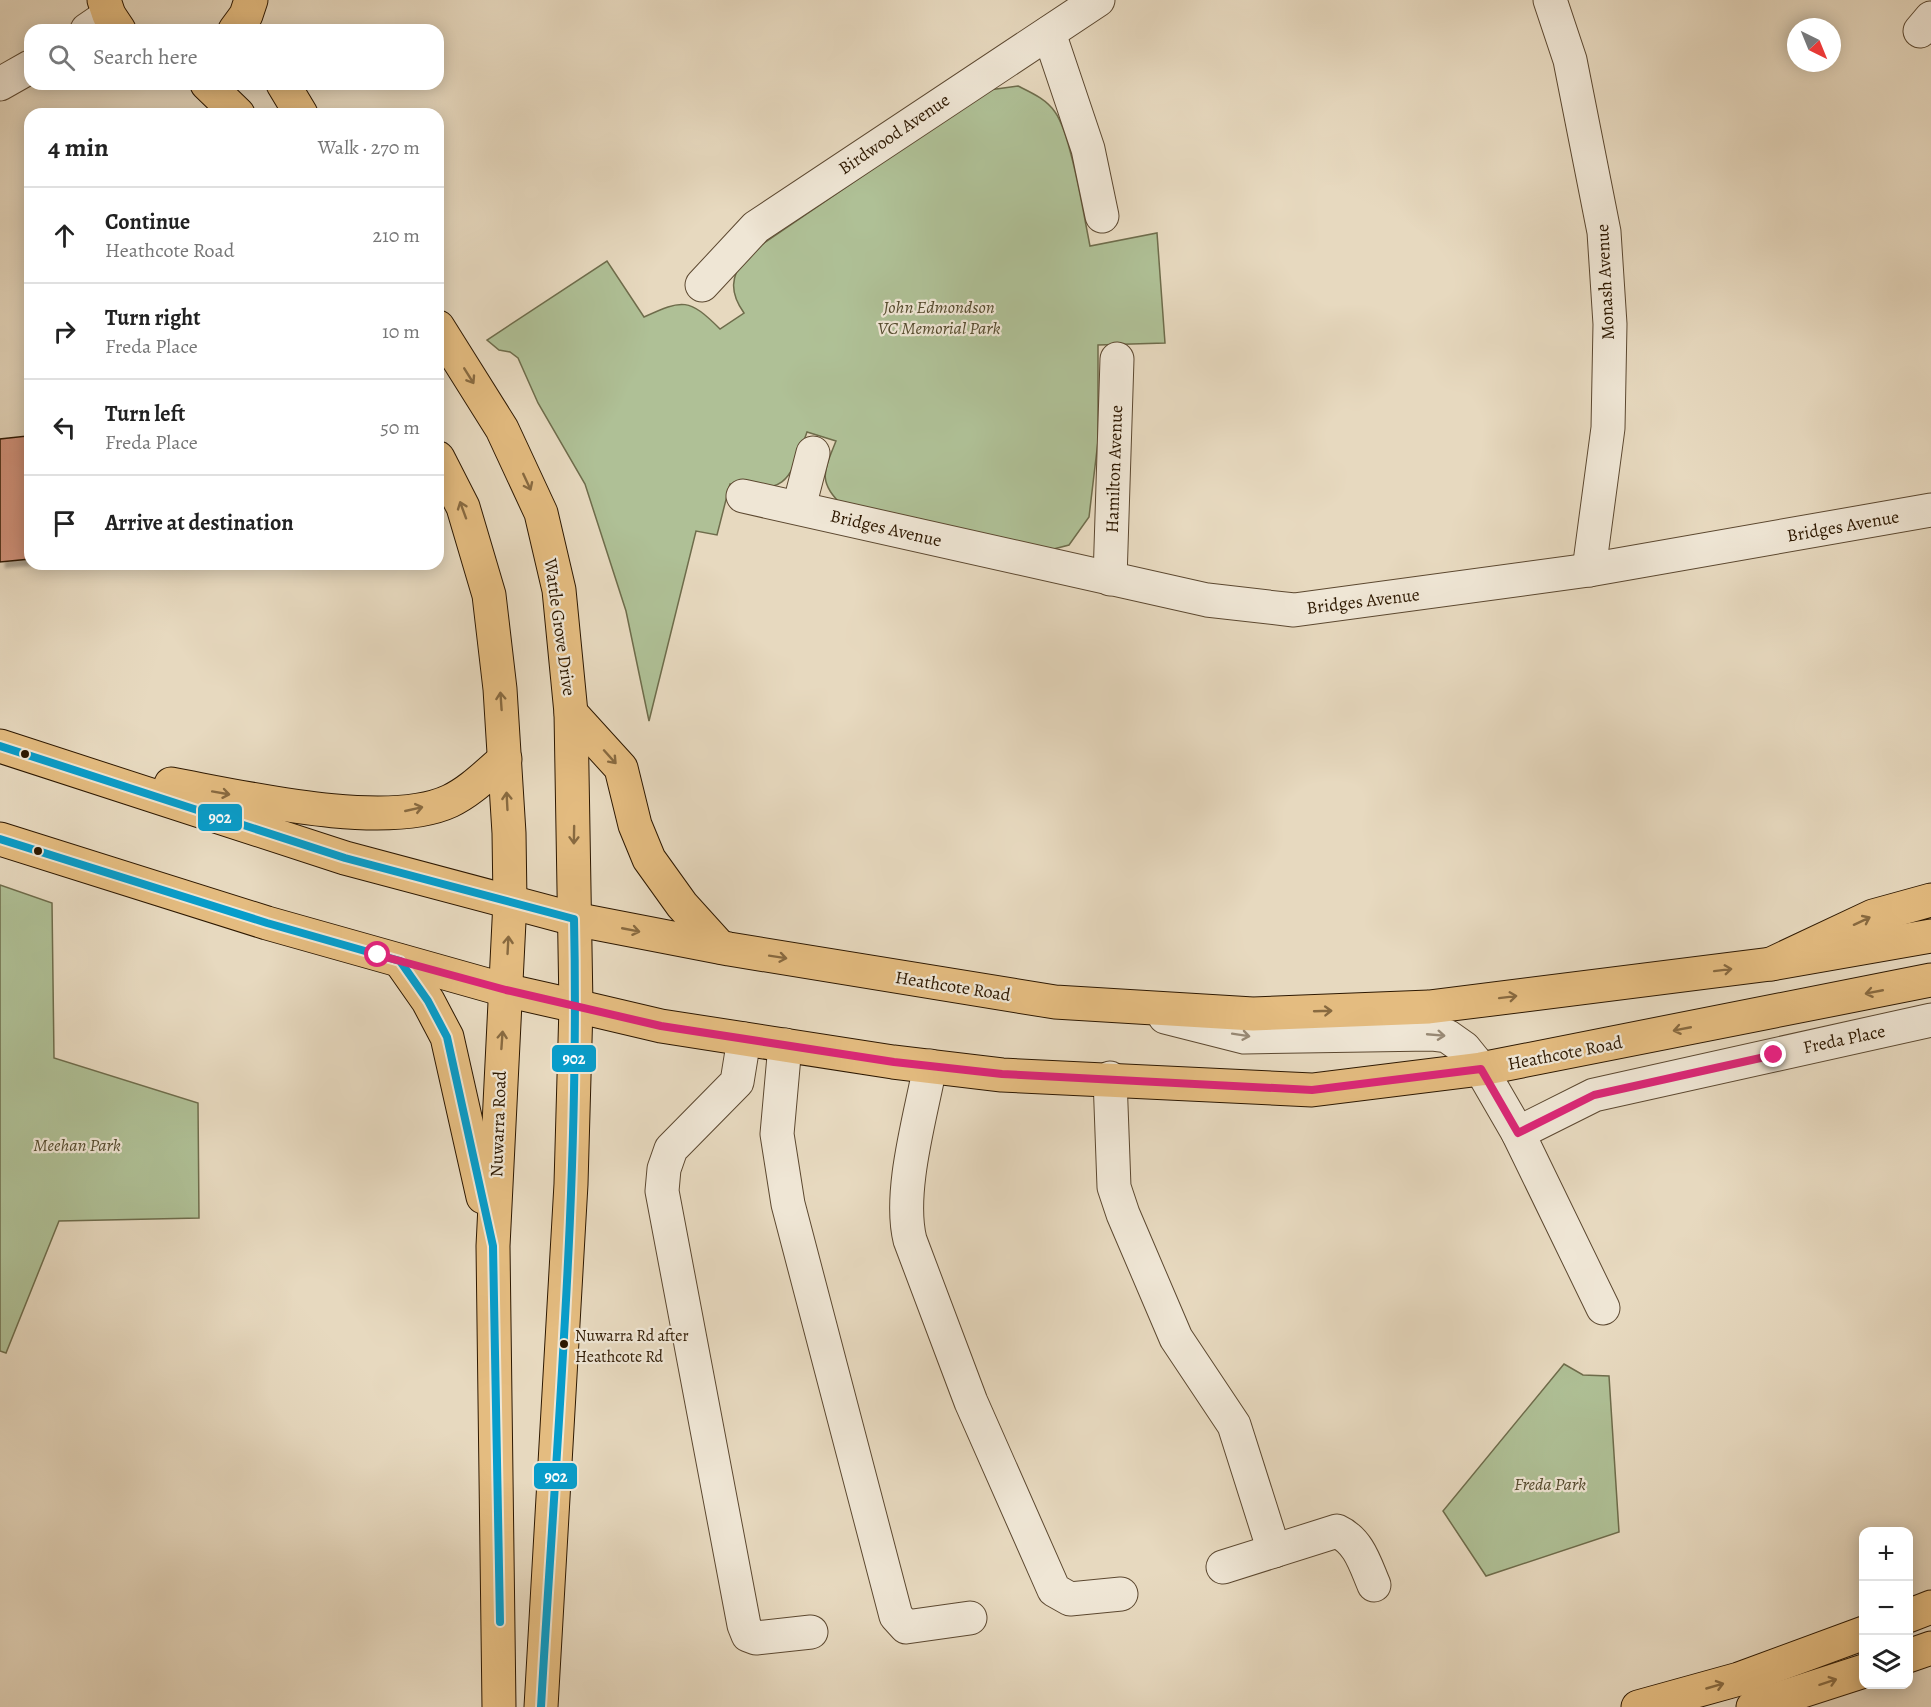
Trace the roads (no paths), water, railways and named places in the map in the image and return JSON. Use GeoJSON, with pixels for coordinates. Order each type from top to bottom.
{"type":"FeatureCollection","features":[{"type":"Feature","properties":{"kind":"main road"},"geometry":{"type":"LineString","coordinates":[[239,24],[246,15],[251,0]]}},
{"type":"Feature","properties":{"kind":"main road"},"geometry":{"type":"LineString","coordinates":[[251,0],[261,24]]}},
{"type":"Feature","properties":{"kind":"main road"},"geometry":{"type":"LineString","coordinates":[[213,90],[232,108]]}},
{"type":"Feature","properties":{"kind":"main road"},"geometry":{"type":"LineString","coordinates":[[287,90],[297,108]]}},
{"type":"Feature","properties":{"kind":"main road","name":"Wattle Grove Drive"},"geometry":{"type":"LineString","coordinates":[[444,337],[502,429],[541,513],[559,590],[571,713],[574,919]]}},
{"type":"Feature","properties":{"kind":"main road"},"geometry":{"type":"LineString","coordinates":[[444,470],[463,507],[489,595],[500,689],[505,759],[510,901]]}},
{"type":"Feature","properties":{"kind":"main road"},"geometry":{"type":"LineString","coordinates":[[571,713],[621,768],[635,825],[649,859],[682,905],[720,947]]}},
{"type":"Feature","properties":{"kind":"main road","name":"Heathcote Road"},"geometry":{"type":"LineString","coordinates":[[0,746],[345,858],[574,919],[720,947],[1055,1002],[1253,1014],[1430,1007],[1772,964],[1931,936]]}},
{"type":"Feature","properties":{"kind":"main road"},"geometry":{"type":"LineString","coordinates":[[39,760],[303,808],[401,812],[448,802],[470,790],[505,759]]}},
{"type":"Feature","properties":{"kind":"main road","name":"Heathcote Road"},"geometry":{"type":"LineString","coordinates":[[0,839],[267,923],[506,990],[661,1026],[930,1066],[1002,1074],[1312,1090],[1481,1069],[1931,981]]}},
{"type":"Feature","properties":{"kind":"main road"},"geometry":{"type":"LineString","coordinates":[[1772,964],[1873,916],[1931,900]]}},
{"type":"Feature","properties":{"kind":"main road","name":"Nuwarra Road"},"geometry":{"type":"LineString","coordinates":[[499,1707],[493,1246],[510,901]]}},
{"type":"Feature","properties":{"kind":"main road"},"geometry":{"type":"LineString","coordinates":[[541,1707],[571,1184],[576,1006],[574,919]]}},
{"type":"Feature","properties":{"kind":"main road"},"geometry":{"type":"LineString","coordinates":[[400,961],[428,1001],[447,1037],[493,1246]]}},
{"type":"Feature","properties":{"kind":"main road"},"geometry":{"type":"LineString","coordinates":[[1913,1614],[1931,1607]]}},
{"type":"Feature","properties":{"kind":"main road"},"geometry":{"type":"LineString","coordinates":[[1638,1707],[1739,1679],[1859,1634]]}},
{"type":"Feature","properties":{"kind":"main road"},"geometry":{"type":"LineString","coordinates":[[1913,1654],[1931,1648]]}},
{"type":"Feature","properties":{"kind":"main road"},"geometry":{"type":"LineString","coordinates":[[1753,1707],[1859,1672]]}},
{"type":"Feature","properties":{"kind":"street","name":"Birdwood Avenue"},"geometry":{"type":"LineString","coordinates":[[702,285],[756,227],[1098,0]]}},
{"type":"Feature","properties":{"kind":"street","name":"Monash Avenue"},"geometry":{"type":"LineString","coordinates":[[1550,0],[1570,60],[1604,232],[1610,324],[1608,428],[1589,570]]}},
{"type":"Feature","properties":{"kind":"street"},"geometry":{"type":"LineString","coordinates":[[1049,33],[1088,149],[1102,216]]}},
{"type":"Feature","properties":{"kind":"street"},"geometry":{"type":"LineString","coordinates":[[0,84],[24,70]]}},
{"type":"Feature","properties":{"kind":"street","name":"Hamilton Avenue"},"geometry":{"type":"LineString","coordinates":[[1110,579],[1118,359]]}},
{"type":"Feature","properties":{"kind":"street"},"geometry":{"type":"LineString","coordinates":[[800,507],[813,453]]}},
{"type":"Feature","properties":{"kind":"street","name":"Bridges Avenue"},"geometry":{"type":"LineString","coordinates":[[743,496],[1208,600],[1294,610],[1589,570],[1931,510]]}},
{"type":"Feature","properties":{"kind":"street"},"geometry":{"type":"LineString","coordinates":[[1123,1006],[1244,1037],[1431,1034],[1447,1036],[1464,1048],[1481,1069],[1518,1133],[1603,1308]]}},
{"type":"Feature","properties":{"kind":"street","name":"Freda Place"},"geometry":{"type":"LineString","coordinates":[[1518,1133],[1594,1095],[1931,1020]]}},
{"type":"Feature","properties":{"kind":"street"},"geometry":{"type":"LineString","coordinates":[[744,1039],[737,1082],[671,1149],[664,1169],[662,1191],[744,1625],[748,1635],[756,1638],[811,1632]]}},
{"type":"Feature","properties":{"kind":"street"},"geometry":{"type":"LineString","coordinates":[[785,1045],[777,1134],[788,1204],[896,1616],[906,1627],[970,1618]]}},
{"type":"Feature","properties":{"kind":"street"},"geometry":{"type":"LineString","coordinates":[[930,1066],[909,1181],[906,1216],[910,1240],[971,1402],[1054,1590],[1070,1599],[1120,1594]]}},
{"type":"Feature","properties":{"kind":"street"},"geometry":{"type":"LineString","coordinates":[[1110,1078],[1114,1187],[1123,1214],[1176,1338],[1234,1425],[1274,1551]]}},
{"type":"Feature","properties":{"kind":"street"},"geometry":{"type":"LineString","coordinates":[[1222,1567],[1337,1531],[1348,1536],[1356,1545],[1374,1585]]}},
{"type":"Feature","properties":{"kind":"place","name":"Nuwarra Rd after Heathcote Rd"},"geometry":{"type":"Point","coordinates":[564,1344]}},
{"type":"Feature","properties":{"kind":"park label","name":"John Edmondson VC Memorial Park"},"geometry":{"type":"Point","coordinates":[939,317]}},
{"type":"Feature","properties":{"kind":"park label","name":"Meehan Park"},"geometry":{"type":"Point","coordinates":[77,1145]}},
{"type":"Feature","properties":{"kind":"park label","name":"Freda Park"},"geometry":{"type":"Point","coordinates":[1550,1484]}}]}
